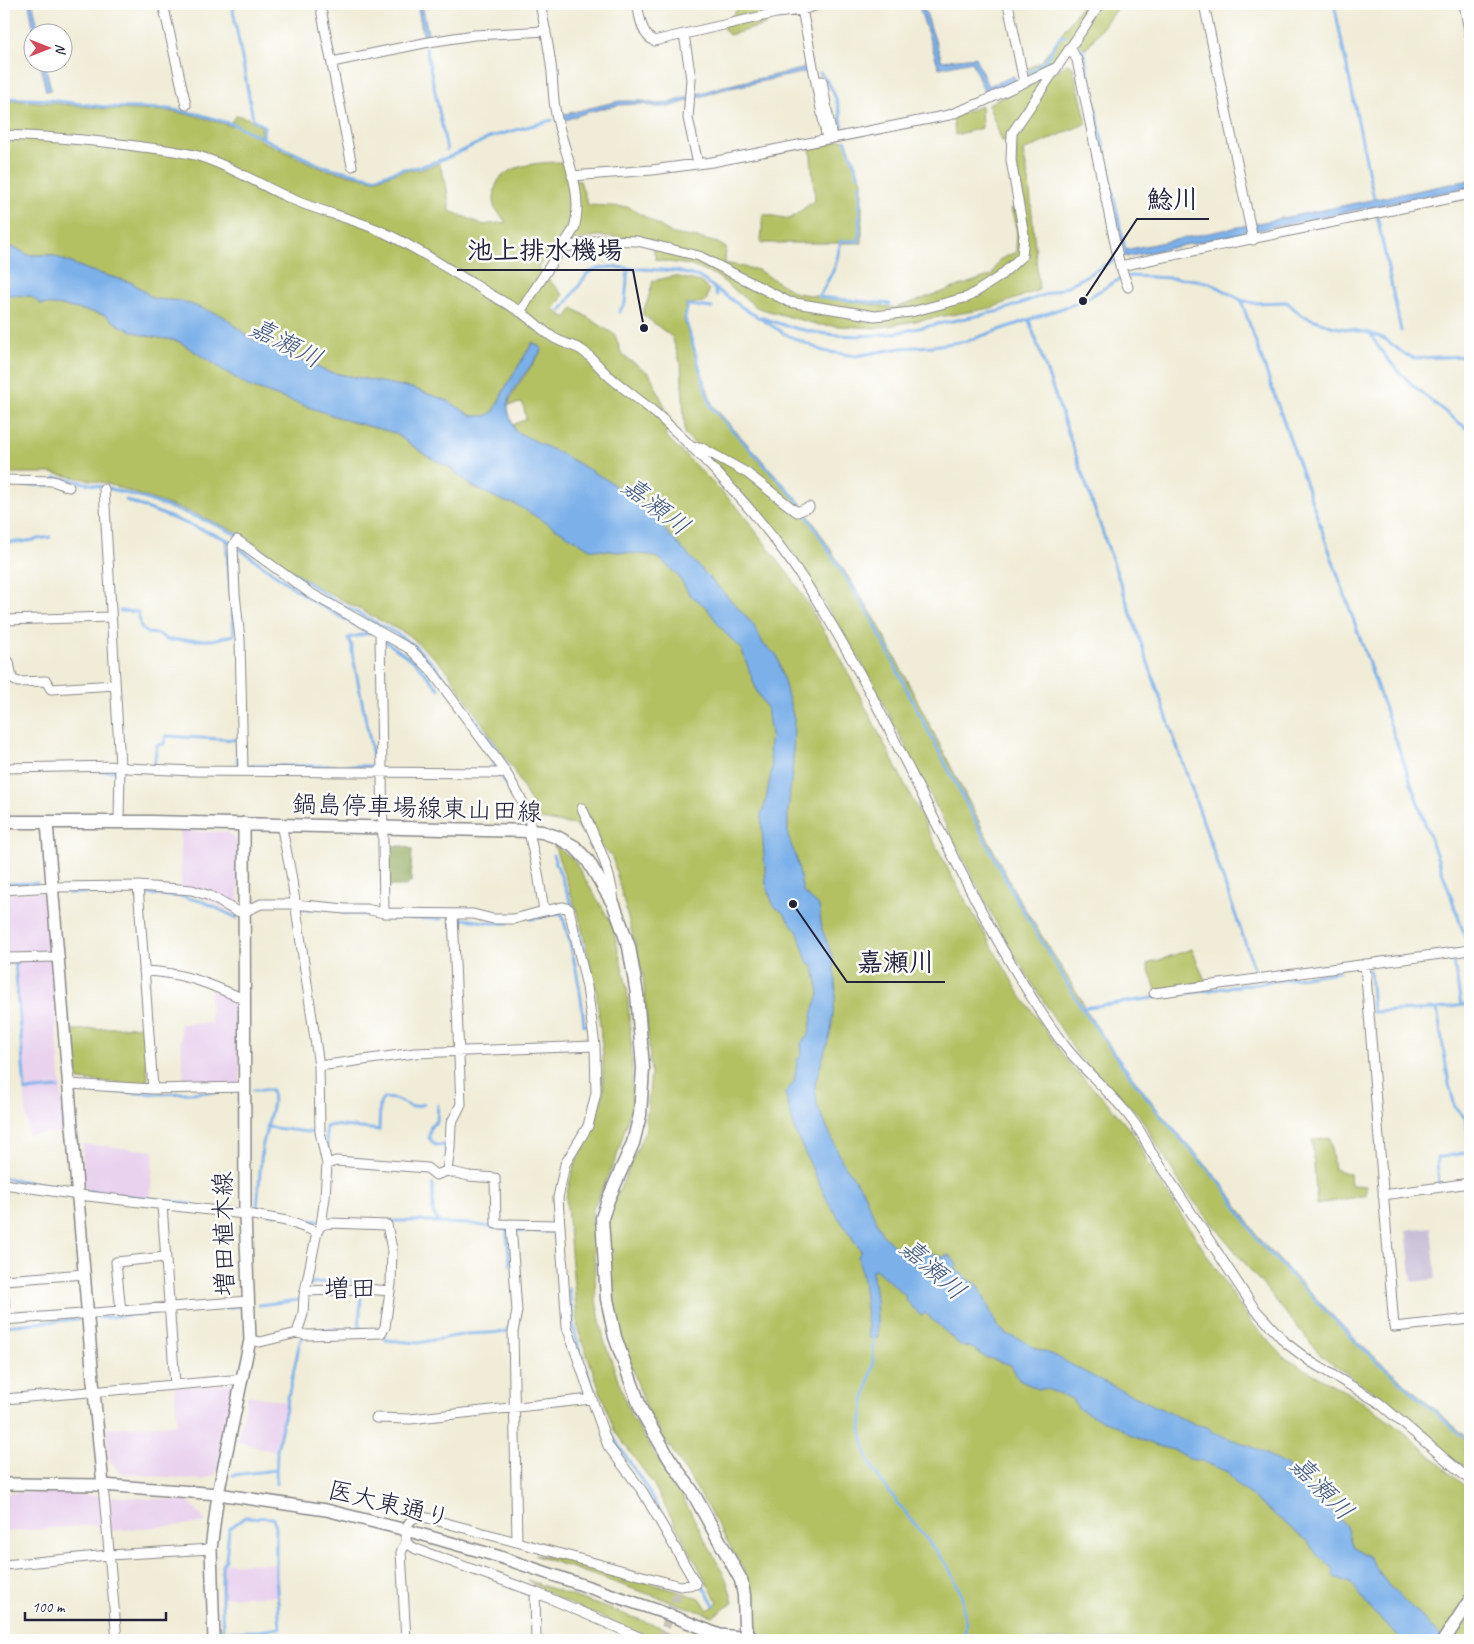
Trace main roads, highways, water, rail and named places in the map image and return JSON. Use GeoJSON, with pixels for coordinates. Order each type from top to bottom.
{"type":"FeatureCollection","features":[{"type":"Feature","properties":{"kind":"main road","name":"鍋島停車場線東山田線"},"geometry":{"type":"LineString","coordinates":[[4,822],[244,823],[530,831],[542,832],[557,837],[575,847],[588,861],[614,904],[629,947],[636,984],[643,1068],[640,1115],[633,1143],[602,1218],[608,1298],[615,1337],[642,1412],[669,1458],[692,1491],[741,1580],[744,1595],[745,1626],[750,1639]]}},
{"type":"Feature","properties":{"kind":"main road"},"geometry":{"type":"LineString","coordinates":[[1444,1640],[1470,1600]]}},
{"type":"Feature","properties":{"kind":"water"},"geometry":{"type":"Polygon","coordinates":[[[29,4],[33,4],[37,22],[32,22],[29,4]]]}},
{"type":"Feature","properties":{"kind":"water"},"geometry":{"type":"Polygon","coordinates":[[[417,4],[422,4],[429,38],[424,39],[417,4]]]}},
{"type":"Feature","properties":{"kind":"water"},"geometry":{"type":"Polygon","coordinates":[[[918,4],[923,4],[942,61],[975,57],[988,86],[1014,76],[1016,81],[985,94],[972,61],[939,68],[918,4]]]}},
{"type":"Feature","properties":{"kind":"water"},"geometry":{"type":"Polygon","coordinates":[[[810,59],[811,71],[721,90],[669,107],[643,104],[619,105],[588,112],[562,121],[561,115],[619,101],[669,103],[720,87],[802,69],[810,59]]]}},
{"type":"Feature","properties":{"kind":"water"},"geometry":{"type":"Polygon","coordinates":[[[42,72],[47,72],[51,90],[46,91],[42,72]]]}},
{"type":"Feature","properties":{"kind":"water"},"geometry":{"type":"Polygon","coordinates":[[[1470,180],[1470,187],[1126,257],[1125,250],[1470,180]]]}},
{"type":"Feature","properties":{"kind":"water"},"geometry":{"type":"Polygon","coordinates":[[[4,246],[16,248],[28,255],[52,255],[88,270],[133,283],[154,299],[181,301],[223,316],[250,338],[328,372],[412,388],[448,401],[472,416],[486,416],[494,411],[504,390],[533,342],[542,349],[513,391],[508,404],[508,410],[515,431],[609,481],[633,499],[661,526],[753,624],[764,645],[777,655],[794,719],[788,836],[797,860],[803,892],[819,906],[822,929],[833,958],[836,991],[831,1031],[815,1084],[817,1105],[843,1163],[862,1189],[882,1234],[896,1248],[923,1254],[935,1254],[942,1257],[949,1255],[957,1264],[956,1270],[979,1286],[997,1326],[1008,1335],[1022,1340],[1034,1348],[1054,1355],[1092,1376],[1193,1424],[1208,1427],[1212,1432],[1255,1448],[1286,1465],[1298,1477],[1311,1495],[1320,1498],[1346,1526],[1354,1547],[1369,1557],[1389,1586],[1443,1640],[1403,1640],[1373,1612],[1352,1584],[1334,1577],[1332,1567],[1318,1556],[1307,1541],[1235,1483],[1227,1472],[1202,1461],[1189,1459],[1174,1450],[1157,1446],[1132,1436],[1114,1424],[1079,1409],[1072,1399],[1047,1389],[1038,1389],[1019,1380],[1011,1365],[985,1357],[972,1348],[960,1345],[925,1313],[921,1316],[905,1299],[906,1296],[875,1269],[872,1270],[876,1297],[878,1338],[869,1338],[863,1280],[858,1256],[861,1251],[828,1202],[795,1132],[785,1093],[794,1082],[797,1061],[802,1052],[801,1043],[809,1034],[813,1011],[819,994],[814,967],[807,961],[798,933],[784,914],[773,905],[766,884],[761,815],[772,768],[769,749],[771,735],[767,708],[757,692],[741,648],[725,633],[706,607],[690,595],[678,576],[660,559],[649,555],[590,549],[515,504],[505,502],[472,486],[449,467],[427,456],[395,433],[349,421],[248,386],[178,341],[143,335],[120,326],[105,315],[64,306],[41,304],[30,296],[4,295],[4,246]]]}},
{"type":"Feature","properties":{"kind":"waterway"},"geometry":{"type":"LineString","coordinates":[[232,4],[253,119],[264,126],[263,137]]}},
{"type":"Feature","properties":{"kind":"waterway"},"geometry":{"type":"LineString","coordinates":[[1334,4],[1374,199]]}},
{"type":"Feature","properties":{"kind":"waterway"},"geometry":{"type":"LineString","coordinates":[[1028,73],[1044,62],[1061,35],[1065,37]]}},
{"type":"Feature","properties":{"kind":"waterway"},"geometry":{"type":"LineString","coordinates":[[426,48],[447,150]]}},
{"type":"Feature","properties":{"kind":"waterway"},"geometry":{"type":"LineString","coordinates":[[1080,48],[1083,50],[1125,250]]}},
{"type":"Feature","properties":{"kind":"waterway"},"geometry":{"type":"LineString","coordinates":[[820,73],[834,93],[843,131]]}},
{"type":"Feature","properties":{"kind":"waterway"},"geometry":{"type":"LineString","coordinates":[[4,98],[49,100],[106,107],[168,109],[198,114],[235,125],[322,166],[374,178],[403,169],[420,167],[449,157],[491,137],[552,120]]}},
{"type":"Feature","properties":{"kind":"waterway"},"geometry":{"type":"LineString","coordinates":[[845,140],[859,176]]}},
{"type":"Feature","properties":{"kind":"waterway"},"geometry":{"type":"LineString","coordinates":[[860,184],[859,241],[841,241],[835,267],[819,297],[890,304]]}},
{"type":"Feature","properties":{"kind":"waterway"},"geometry":{"type":"LineString","coordinates":[[1375,206],[1401,331]]}},
{"type":"Feature","properties":{"kind":"waterway"},"geometry":{"type":"LineString","coordinates":[[760,317],[808,331],[857,336],[890,334],[1000,311],[1066,287],[1125,254]]}},
{"type":"Feature","properties":{"kind":"waterway"},"geometry":{"type":"LineString","coordinates":[[561,311],[588,273],[596,269],[610,267],[676,271],[699,277],[752,314]]}},
{"type":"Feature","properties":{"kind":"waterway"},"geometry":{"type":"LineString","coordinates":[[619,312],[625,303],[628,268]]}},
{"type":"Feature","properties":{"kind":"waterway"},"geometry":{"type":"LineString","coordinates":[[753,314],[785,334],[823,351],[856,356],[901,348],[967,341],[1083,301],[1114,282],[1130,276],[1190,279],[1210,283],[1241,300],[1253,303],[1287,302],[1301,315],[1334,327],[1370,333],[1385,339],[1404,354],[1414,358],[1470,356]]}},
{"type":"Feature","properties":{"kind":"waterway"},"geometry":{"type":"LineString","coordinates":[[713,287],[717,295]]}},
{"type":"Feature","properties":{"kind":"waterway"},"geometry":{"type":"LineString","coordinates":[[1241,300],[1468,945]]}},
{"type":"Feature","properties":{"kind":"waterway"},"geometry":{"type":"LineString","coordinates":[[712,308],[688,305],[685,318],[711,407],[796,499],[872,619],[1015,897],[1082,1008],[1161,1116],[1226,1190],[1258,1241],[1359,1345],[1470,1443]]}},
{"type":"Feature","properties":{"kind":"waterway"},"geometry":{"type":"LineString","coordinates":[[1029,320],[1256,974]]}},
{"type":"Feature","properties":{"kind":"waterway"},"geometry":{"type":"LineString","coordinates":[[1370,333],[1379,348],[1415,387],[1470,431]]}},
{"type":"Feature","properties":{"kind":"waterway"},"geometry":{"type":"LineString","coordinates":[[55,478],[109,488],[144,499],[213,524],[241,538]]}},
{"type":"Feature","properties":{"kind":"waterway"},"geometry":{"type":"LineString","coordinates":[[4,485],[50,485]]}},
{"type":"Feature","properties":{"kind":"waterway"},"geometry":{"type":"LineString","coordinates":[[126,500],[226,539],[308,598],[369,633]]}},
{"type":"Feature","properties":{"kind":"waterway"},"geometry":{"type":"LineString","coordinates":[[4,542],[22,542],[50,537]]}},
{"type":"Feature","properties":{"kind":"waterway"},"geometry":{"type":"LineString","coordinates":[[120,611],[138,612],[141,627],[147,633],[159,634],[167,640],[212,640],[234,635],[226,540]]}},
{"type":"Feature","properties":{"kind":"waterway"},"geometry":{"type":"LineString","coordinates":[[248,543],[333,600],[397,634],[415,646],[438,669],[495,747],[507,767]]}},
{"type":"Feature","properties":{"kind":"waterway"},"geometry":{"type":"LineString","coordinates":[[248,766],[375,766],[352,646],[348,638],[370,633]]}},
{"type":"Feature","properties":{"kind":"waterway"},"geometry":{"type":"LineString","coordinates":[[385,641],[416,663],[439,689]]}},
{"type":"Feature","properties":{"kind":"waterway"},"geometry":{"type":"LineString","coordinates":[[152,765],[154,765],[157,745],[164,744],[166,736],[237,740],[238,766]]}},
{"type":"Feature","properties":{"kind":"waterway"},"geometry":{"type":"LineString","coordinates":[[493,762],[515,800]]}},
{"type":"Feature","properties":{"kind":"waterway"},"geometry":{"type":"LineString","coordinates":[[100,771],[119,769]]}},
{"type":"Feature","properties":{"kind":"waterway"},"geometry":{"type":"LineString","coordinates":[[529,807],[535,818]]}},
{"type":"Feature","properties":{"kind":"waterway"},"geometry":{"type":"LineString","coordinates":[[553,855],[573,908]]}},
{"type":"Feature","properties":{"kind":"waterway"},"geometry":{"type":"LineString","coordinates":[[4,884],[37,883]]}},
{"type":"Feature","properties":{"kind":"waterway"},"geometry":{"type":"LineString","coordinates":[[68,893],[127,892]]}},
{"type":"Feature","properties":{"kind":"waterway"},"geometry":{"type":"LineString","coordinates":[[144,894],[184,897],[204,902],[237,918]]}},
{"type":"Feature","properties":{"kind":"waterway"},"geometry":{"type":"LineString","coordinates":[[297,909],[311,910]]}},
{"type":"Feature","properties":{"kind":"waterway"},"geometry":{"type":"LineString","coordinates":[[342,913],[383,918],[441,919]]}},
{"type":"Feature","properties":{"kind":"waterway"},"geometry":{"type":"LineString","coordinates":[[531,919],[558,913],[562,914],[576,969],[584,1025],[590,1026]]}},
{"type":"Feature","properties":{"kind":"waterway"},"geometry":{"type":"LineString","coordinates":[[459,919],[508,923]]}},
{"type":"Feature","properties":{"kind":"waterway"},"geometry":{"type":"LineString","coordinates":[[577,924],[589,976]]}},
{"type":"Feature","properties":{"kind":"waterway"},"geometry":{"type":"LineString","coordinates":[[1461,1005],[1453,957],[1470,956]]}},
{"type":"Feature","properties":{"kind":"waterway"},"geometry":{"type":"LineString","coordinates":[[4,963],[15,963],[25,1091],[58,1088]]}},
{"type":"Feature","properties":{"kind":"waterway"},"geometry":{"type":"LineString","coordinates":[[1367,970],[1370,971],[1373,1012],[1437,1009],[1470,1004]]}},
{"type":"Feature","properties":{"kind":"waterway"},"geometry":{"type":"LineString","coordinates":[[1082,1008],[1339,972]]}},
{"type":"Feature","properties":{"kind":"waterway"},"geometry":{"type":"LineString","coordinates":[[1437,1009],[1449,1084],[1455,1107],[1466,1119],[1470,1149]]}},
{"type":"Feature","properties":{"kind":"waterway"},"geometry":{"type":"LineString","coordinates":[[80,1090],[158,1094],[217,1092]]}},
{"type":"Feature","properties":{"kind":"waterway"},"geometry":{"type":"LineString","coordinates":[[253,1090],[272,1090],[273,1103],[262,1148],[257,1209],[275,1215]]}},
{"type":"Feature","properties":{"kind":"waterway"},"geometry":{"type":"LineString","coordinates":[[328,1148],[326,1127],[333,1125],[379,1130],[380,1103],[384,1098],[395,1099],[412,1107],[424,1104]]}},
{"type":"Feature","properties":{"kind":"waterway"},"geometry":{"type":"LineString","coordinates":[[438,1105],[437,1122],[431,1126],[429,1138],[435,1145],[444,1145],[446,1151]]}},
{"type":"Feature","properties":{"kind":"waterway"},"geometry":{"type":"LineString","coordinates":[[267,1127],[316,1133]]}},
{"type":"Feature","properties":{"kind":"waterway"},"geometry":{"type":"LineString","coordinates":[[1439,1184],[1437,1158],[1470,1152]]}},
{"type":"Feature","properties":{"kind":"waterway"},"geometry":{"type":"LineString","coordinates":[[4,1178],[67,1188]]}},
{"type":"Feature","properties":{"kind":"waterway"},"geometry":{"type":"LineString","coordinates":[[433,1184],[433,1212],[439,1222]]}},
{"type":"Feature","properties":{"kind":"waterway"},"geometry":{"type":"LineString","coordinates":[[88,1191],[192,1204]]}},
{"type":"Feature","properties":{"kind":"waterway"},"geometry":{"type":"LineString","coordinates":[[289,1218],[320,1221]]}},
{"type":"Feature","properties":{"kind":"waterway"},"geometry":{"type":"LineString","coordinates":[[386,1221],[431,1221],[472,1224],[507,1230]]}},
{"type":"Feature","properties":{"kind":"waterway"},"geometry":{"type":"LineString","coordinates":[[506,1230],[510,1264]]}},
{"type":"Feature","properties":{"kind":"waterway"},"geometry":{"type":"LineString","coordinates":[[513,1231],[559,1232]]}},
{"type":"Feature","properties":{"kind":"waterway"},"geometry":{"type":"LineString","coordinates":[[310,1286],[311,1283],[340,1281],[359,1281],[360,1284]]}},
{"type":"Feature","properties":{"kind":"waterway"},"geometry":{"type":"LineString","coordinates":[[569,1289],[574,1330],[581,1356],[609,1431],[648,1490],[714,1605]]}},
{"type":"Feature","properties":{"kind":"waterway"},"geometry":{"type":"LineString","coordinates":[[359,1329],[361,1295]]}},
{"type":"Feature","properties":{"kind":"waterway"},"geometry":{"type":"LineString","coordinates":[[259,1305],[299,1300]]}},
{"type":"Feature","properties":{"kind":"waterway"},"geometry":{"type":"LineString","coordinates":[[176,1311],[241,1306]]}},
{"type":"Feature","properties":{"kind":"waterway"},"geometry":{"type":"LineString","coordinates":[[99,1318],[165,1312]]}},
{"type":"Feature","properties":{"kind":"waterway"},"geometry":{"type":"LineString","coordinates":[[4,1326],[78,1319]]}},
{"type":"Feature","properties":{"kind":"waterway"},"geometry":{"type":"LineString","coordinates":[[383,1333],[386,1340],[418,1343],[467,1334],[506,1332],[512,1322]]}},
{"type":"Feature","properties":{"kind":"waterway"},"geometry":{"type":"LineString","coordinates":[[276,1484],[277,1450],[300,1341],[307,1330],[366,1329]]}},
{"type":"Feature","properties":{"kind":"waterway"},"geometry":{"type":"LineString","coordinates":[[873,1336],[873,1365],[864,1402],[861,1429],[866,1454],[879,1479],[948,1566],[961,1593],[966,1625],[963,1640]]}},
{"type":"Feature","properties":{"kind":"waterway"},"geometry":{"type":"LineString","coordinates":[[233,1475],[276,1470]]}},
{"type":"Feature","properties":{"kind":"waterway"},"geometry":{"type":"LineString","coordinates":[[223,1632],[222,1564],[226,1560],[229,1529],[245,1517],[273,1518],[276,1527],[276,1577],[280,1628],[260,1631],[223,1632],[224,1640]]}},
{"type":"Feature","properties":{"kind":"tunnel"},"geometry":{"type":"LineString","coordinates":[[661,1640],[680,1586]]}},
{"type":"Feature","properties":{"kind":"place","name":"鯰川"},"geometry":{"type":"Point","coordinates":[1083,301]}},
{"type":"Feature","properties":{"kind":"place","name":"池上排水機場"},"geometry":{"type":"Point","coordinates":[644,328]}},
{"type":"Feature","properties":{"kind":"place","name":"嘉瀬川"},"geometry":{"type":"Point","coordinates":[793,904]}},
{"type":"Feature","properties":{"kind":"district","name":"増田"},"geometry":{"type":"Point","coordinates":[350,1288]}}]}
